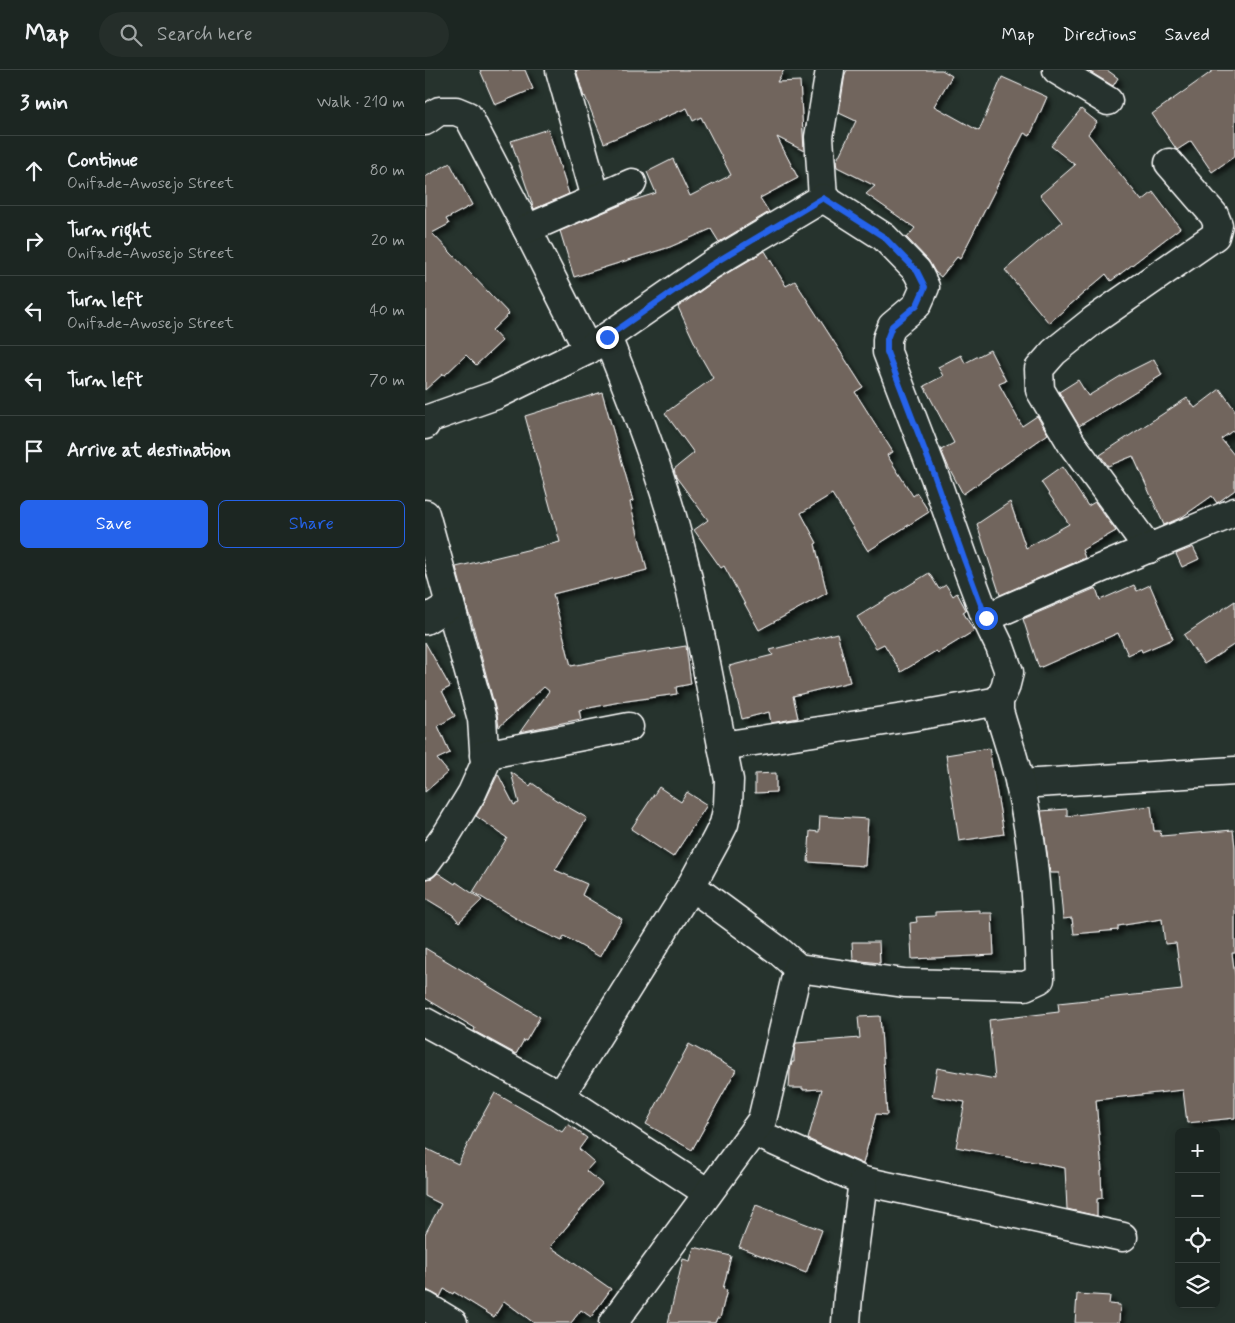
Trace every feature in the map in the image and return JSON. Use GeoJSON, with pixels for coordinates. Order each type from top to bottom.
{"type":"FeatureCollection","features":[{"type":"Feature","properties":{"kind":"street"},"geometry":{"type":"LineString","coordinates":[[560,70],[596,198]]}},
{"type":"Feature","properties":{"kind":"street"},"geometry":{"type":"LineString","coordinates":[[823,198],[819,137],[830,70]]}},
{"type":"Feature","properties":{"kind":"street"},"geometry":{"type":"LineString","coordinates":[[1057,70],[1109,101]]}},
{"type":"Feature","properties":{"kind":"street"},"geometry":{"type":"LineString","coordinates":[[425,121],[439,111],[456,111],[468,116],[527,229],[637,411],[673,519],[692,598],[729,780],[728,805],[724,824],[691,886],[560,1096]]}},
{"type":"Feature","properties":{"kind":"street"},"geometry":{"type":"LineString","coordinates":[[1149,549],[1072,444],[1039,390],[1039,369],[1054,352],[1094,320],[1215,236],[1218,225],[1214,215],[1169,163]]}},
{"type":"Feature","properties":{"kind":"street"},"geometry":{"type":"LineString","coordinates":[[527,229],[632,183]]}},
{"type":"Feature","properties":{"kind":"street"},"geometry":{"type":"LineString","coordinates":[[426,421],[496,395],[597,344],[711,265],[823,198]]}},
{"type":"Feature","properties":{"kind":"street"},"geometry":{"type":"LineString","coordinates":[[691,886],[779,950],[798,968],[904,983],[1025,986],[1040,979],[1035,878],[1031,843],[1020,784],[999,711],[999,701],[1009,672],[1000,647],[986,618],[887,352],[887,339],[892,326],[917,305],[925,287],[917,271],[884,237],[823,198]]}},
{"type":"Feature","properties":{"kind":"street"},"geometry":{"type":"LineString","coordinates":[[986,618],[1235,512]]}},
{"type":"Feature","properties":{"kind":"street"},"geometry":{"type":"LineString","coordinates":[[425,514],[482,719],[485,764],[472,793],[447,834],[425,864]]}},
{"type":"Feature","properties":{"kind":"street"},"geometry":{"type":"LineString","coordinates":[[425,620],[450,605]]}},
{"type":"Feature","properties":{"kind":"street"},"geometry":{"type":"LineString","coordinates":[[722,746],[910,717],[999,701]]}},
{"type":"Feature","properties":{"kind":"street"},"geometry":{"type":"LineString","coordinates":[[484,755],[629,727]]}},
{"type":"Feature","properties":{"kind":"street"},"geometry":{"type":"LineString","coordinates":[[1020,784],[1235,772]]}},
{"type":"Feature","properties":{"kind":"street"},"geometry":{"type":"LineString","coordinates":[[613,1323],[762,1120],[798,968]]}},
{"type":"Feature","properties":{"kind":"street"},"geometry":{"type":"LineString","coordinates":[[425,1022],[560,1096],[708,1193]]}},
{"type":"Feature","properties":{"kind":"street"},"geometry":{"type":"LineString","coordinates":[[754,1132],[863,1181],[1123,1237]]}},
{"type":"Feature","properties":{"kind":"street"},"geometry":{"type":"LineString","coordinates":[[846,1323],[863,1181]]}},
{"type":"Feature","properties":{"kind":"street"},"geometry":{"type":"LineString","coordinates":[[425,1306],[453,1323]]}},
{"type":"Feature","properties":{"kind":"building"},"geometry":{"type":"Polygon","coordinates":[[[480,70],[525,70],[533,89],[495,105],[480,70]]]}},
{"type":"Feature","properties":{"kind":"building"},"geometry":{"type":"Polygon","coordinates":[[[576,70],[784,70],[777,82],[800,81],[804,151],[777,137],[798,178],[760,198],[769,212],[719,242],[711,229],[670,247],[574,277],[560,231],[628,202],[656,193],[647,172],[673,159],[690,196],[731,175],[701,117],[693,121],[687,108],[604,143],[584,97],[576,70]]]}},
{"type":"Feature","properties":{"kind":"building"},"geometry":{"type":"Polygon","coordinates":[[[847,70],[942,70],[952,76],[934,106],[979,131],[1002,77],[1047,97],[1030,136],[1024,133],[960,259],[957,257],[941,277],[907,238],[915,228],[866,194],[875,186],[837,167],[836,162],[856,121],[839,113],[847,70]]]}},
{"type":"Feature","properties":{"kind":"building"},"geometry":{"type":"Polygon","coordinates":[[[1087,70],[1107,70],[1118,78],[1113,86],[1087,70]]]}},
{"type":"Feature","properties":{"kind":"building"},"geometry":{"type":"Polygon","coordinates":[[[1214,70],[1235,70],[1235,156],[1212,172],[1191,141],[1177,150],[1152,114],[1214,70]]]}},
{"type":"Feature","properties":{"kind":"building"},"geometry":{"type":"Polygon","coordinates":[[[1081,109],[1097,122],[1088,134],[1142,201],[1153,192],[1180,228],[1111,281],[1106,274],[1049,323],[1005,270],[1062,222],[1040,195],[1075,165],[1051,146],[1081,109]]]}},
{"type":"Feature","properties":{"kind":"building"},"geometry":{"type":"Polygon","coordinates":[[[548,129],[569,194],[534,209],[511,141],[548,129]]]}},
{"type":"Feature","properties":{"kind":"building"},"geometry":{"type":"Polygon","coordinates":[[[450,163],[472,205],[446,219],[449,224],[432,233],[509,314],[492,330],[502,341],[476,365],[466,355],[445,375],[443,374],[425,390],[425,177],[450,163]]]}},
{"type":"Feature","properties":{"kind":"building"},"geometry":{"type":"Polygon","coordinates":[[[765,251],[786,286],[795,281],[863,387],[855,392],[893,452],[887,455],[913,496],[917,493],[929,512],[868,551],[832,494],[801,513],[817,543],[815,544],[827,593],[759,630],[724,566],[721,568],[694,530],[708,520],[676,477],[674,469],[694,453],[665,413],[713,378],[697,350],[678,307],[719,278],[765,251]]]}},
{"type":"Feature","properties":{"kind":"building"},"geometry":{"type":"Polygon","coordinates":[[[990,350],[1006,381],[999,384],[1022,426],[1037,416],[1048,434],[963,494],[941,450],[954,443],[924,386],[943,376],[938,367],[961,355],[965,363],[990,350]]]}},
{"type":"Feature","properties":{"kind":"building"},"geometry":{"type":"Polygon","coordinates":[[[1154,359],[1162,375],[1079,426],[1059,392],[1078,380],[1088,396],[1124,374],[1154,359]]]}},
{"type":"Feature","properties":{"kind":"building"},"geometry":{"type":"Polygon","coordinates":[[[1220,389],[1235,410],[1235,429],[1221,439],[1235,456],[1235,490],[1217,503],[1212,496],[1182,517],[1164,525],[1133,456],[1108,466],[1100,455],[1187,398],[1195,408],[1220,389]]]}},
{"type":"Feature","properties":{"kind":"building"},"geometry":{"type":"Polygon","coordinates":[[[602,392],[633,501],[630,502],[647,570],[553,594],[571,666],[686,646],[691,684],[676,687],[677,694],[579,710],[581,719],[520,732],[549,691],[544,687],[499,727],[456,567],[560,542],[525,416],[602,392]]]}},
{"type":"Feature","properties":{"kind":"building"},"geometry":{"type":"Polygon","coordinates":[[[1062,467],[1088,506],[1095,502],[1116,531],[1082,550],[1085,558],[1000,595],[977,524],[1010,502],[1026,548],[1069,524],[1041,482],[1062,467]]]}},
{"type":"Feature","properties":{"kind":"building"},"geometry":{"type":"Polygon","coordinates":[[[1193,547],[1199,559],[1182,567],[1176,554],[1193,547]]]}},
{"type":"Feature","properties":{"kind":"building"},"geometry":{"type":"Polygon","coordinates":[[[929,573],[939,589],[946,585],[953,596],[957,593],[966,610],[963,612],[974,631],[938,653],[936,651],[901,672],[884,644],[876,648],[857,617],[929,573]]]}},
{"type":"Feature","properties":{"kind":"building"},"geometry":{"type":"Polygon","coordinates":[[[1134,585],[1137,591],[1150,585],[1173,639],[1142,652],[1141,649],[1128,655],[1118,633],[1039,668],[1023,619],[1096,588],[1100,600],[1134,585]]]}},
{"type":"Feature","properties":{"kind":"building"},"geometry":{"type":"Polygon","coordinates":[[[1235,601],[1235,644],[1204,664],[1184,635],[1235,601]]]}},
{"type":"Feature","properties":{"kind":"building"},"geometry":{"type":"Polygon","coordinates":[[[837,633],[850,682],[793,696],[798,718],[771,723],[769,712],[742,719],[729,666],[773,655],[770,650],[837,633]]]}},
{"type":"Feature","properties":{"kind":"building"},"geometry":{"type":"Polygon","coordinates":[[[425,642],[450,687],[442,691],[455,716],[438,726],[450,753],[437,759],[448,772],[425,792],[425,642]]]}},
{"type":"Feature","properties":{"kind":"building"},"geometry":{"type":"Polygon","coordinates":[[[989,748],[1004,834],[959,841],[946,755],[989,748]]]}},
{"type":"Feature","properties":{"kind":"building"},"geometry":{"type":"Polygon","coordinates":[[[511,772],[530,786],[532,783],[587,818],[555,870],[587,884],[582,895],[622,919],[600,957],[564,936],[562,941],[527,925],[473,892],[507,838],[476,816],[498,774],[514,805],[519,803],[511,772]]]}},
{"type":"Feature","properties":{"kind":"building"},"geometry":{"type":"Polygon","coordinates":[[[776,773],[776,792],[755,793],[755,774],[776,773]]]}},
{"type":"Feature","properties":{"kind":"building"},"geometry":{"type":"Polygon","coordinates":[[[659,787],[681,802],[687,792],[707,805],[673,857],[631,829],[659,787]]]}},
{"type":"Feature","properties":{"kind":"building"},"geometry":{"type":"Polygon","coordinates":[[[1151,806],[1154,831],[1160,831],[1161,836],[1233,830],[1235,847],[1235,953],[1232,953],[1235,976],[1235,1118],[1187,1123],[1183,1090],[1096,1100],[1102,1171],[1102,1198],[1097,1199],[1097,1216],[1067,1209],[1065,1168],[956,1147],[965,1102],[932,1096],[937,1068],[995,1079],[989,1020],[1059,1012],[1058,1003],[1182,990],[1176,943],[1165,944],[1162,919],[1118,926],[1118,930],[1074,934],[1072,918],[1063,919],[1059,873],[1050,873],[1041,811],[1067,809],[1067,816],[1151,806]]]}},
{"type":"Feature","properties":{"kind":"building"},"geometry":{"type":"Polygon","coordinates":[[[820,816],[868,819],[865,866],[808,862],[810,831],[819,832],[820,816]]]}},
{"type":"Feature","properties":{"kind":"building"},"geometry":{"type":"Polygon","coordinates":[[[438,873],[455,884],[456,882],[482,900],[459,922],[453,915],[425,898],[425,879],[432,878],[438,873]]]}},
{"type":"Feature","properties":{"kind":"building"},"geometry":{"type":"Polygon","coordinates":[[[980,910],[980,913],[992,913],[994,955],[912,959],[910,923],[917,922],[916,917],[935,916],[935,912],[980,910]]]}},
{"type":"Feature","properties":{"kind":"building"},"geometry":{"type":"Polygon","coordinates":[[[852,942],[879,942],[880,963],[853,960],[852,942]]]}},
{"type":"Feature","properties":{"kind":"building"},"geometry":{"type":"Polygon","coordinates":[[[425,948],[540,1017],[516,1054],[474,1031],[475,1028],[425,998],[425,948]]]}},
{"type":"Feature","properties":{"kind":"building"},"geometry":{"type":"Polygon","coordinates":[[[880,1016],[887,1115],[876,1114],[863,1164],[808,1139],[822,1089],[803,1090],[803,1088],[789,1088],[790,1071],[792,1062],[794,1062],[796,1043],[860,1038],[858,1017],[880,1016]]]}},
{"type":"Feature","properties":{"kind":"building"},"geometry":{"type":"Polygon","coordinates":[[[689,1044],[736,1070],[692,1150],[646,1124],[689,1044]]]}},
{"type":"Feature","properties":{"kind":"building"},"geometry":{"type":"Polygon","coordinates":[[[495,1093],[562,1132],[568,1124],[587,1138],[579,1149],[594,1162],[586,1171],[602,1184],[550,1247],[611,1289],[591,1317],[581,1310],[571,1323],[534,1323],[504,1301],[494,1317],[454,1292],[453,1294],[444,1289],[440,1297],[425,1289],[425,1234],[441,1204],[425,1196],[425,1148],[458,1164],[495,1093]]]}},
{"type":"Feature","properties":{"kind":"building"},"geometry":{"type":"Polygon","coordinates":[[[756,1205],[822,1230],[806,1273],[739,1247],[756,1205]]]}},
{"type":"Feature","properties":{"kind":"building"},"geometry":{"type":"Polygon","coordinates":[[[694,1247],[731,1256],[723,1289],[727,1290],[720,1318],[717,1318],[715,1323],[668,1323],[683,1259],[690,1261],[694,1247]]]}},
{"type":"Feature","properties":{"kind":"building"},"geometry":{"type":"Polygon","coordinates":[[[1077,1294],[1110,1296],[1109,1304],[1120,1305],[1119,1323],[1075,1323],[1077,1294]]]}},
{"type":"Feature","properties":{"kind":"route"},"geometry":{"type":"LineString","coordinates":[[607,337],[711,265],[823,198],[884,237],[917,271],[925,287],[917,305],[892,326],[887,339],[887,352],[986,618]]}}]}
